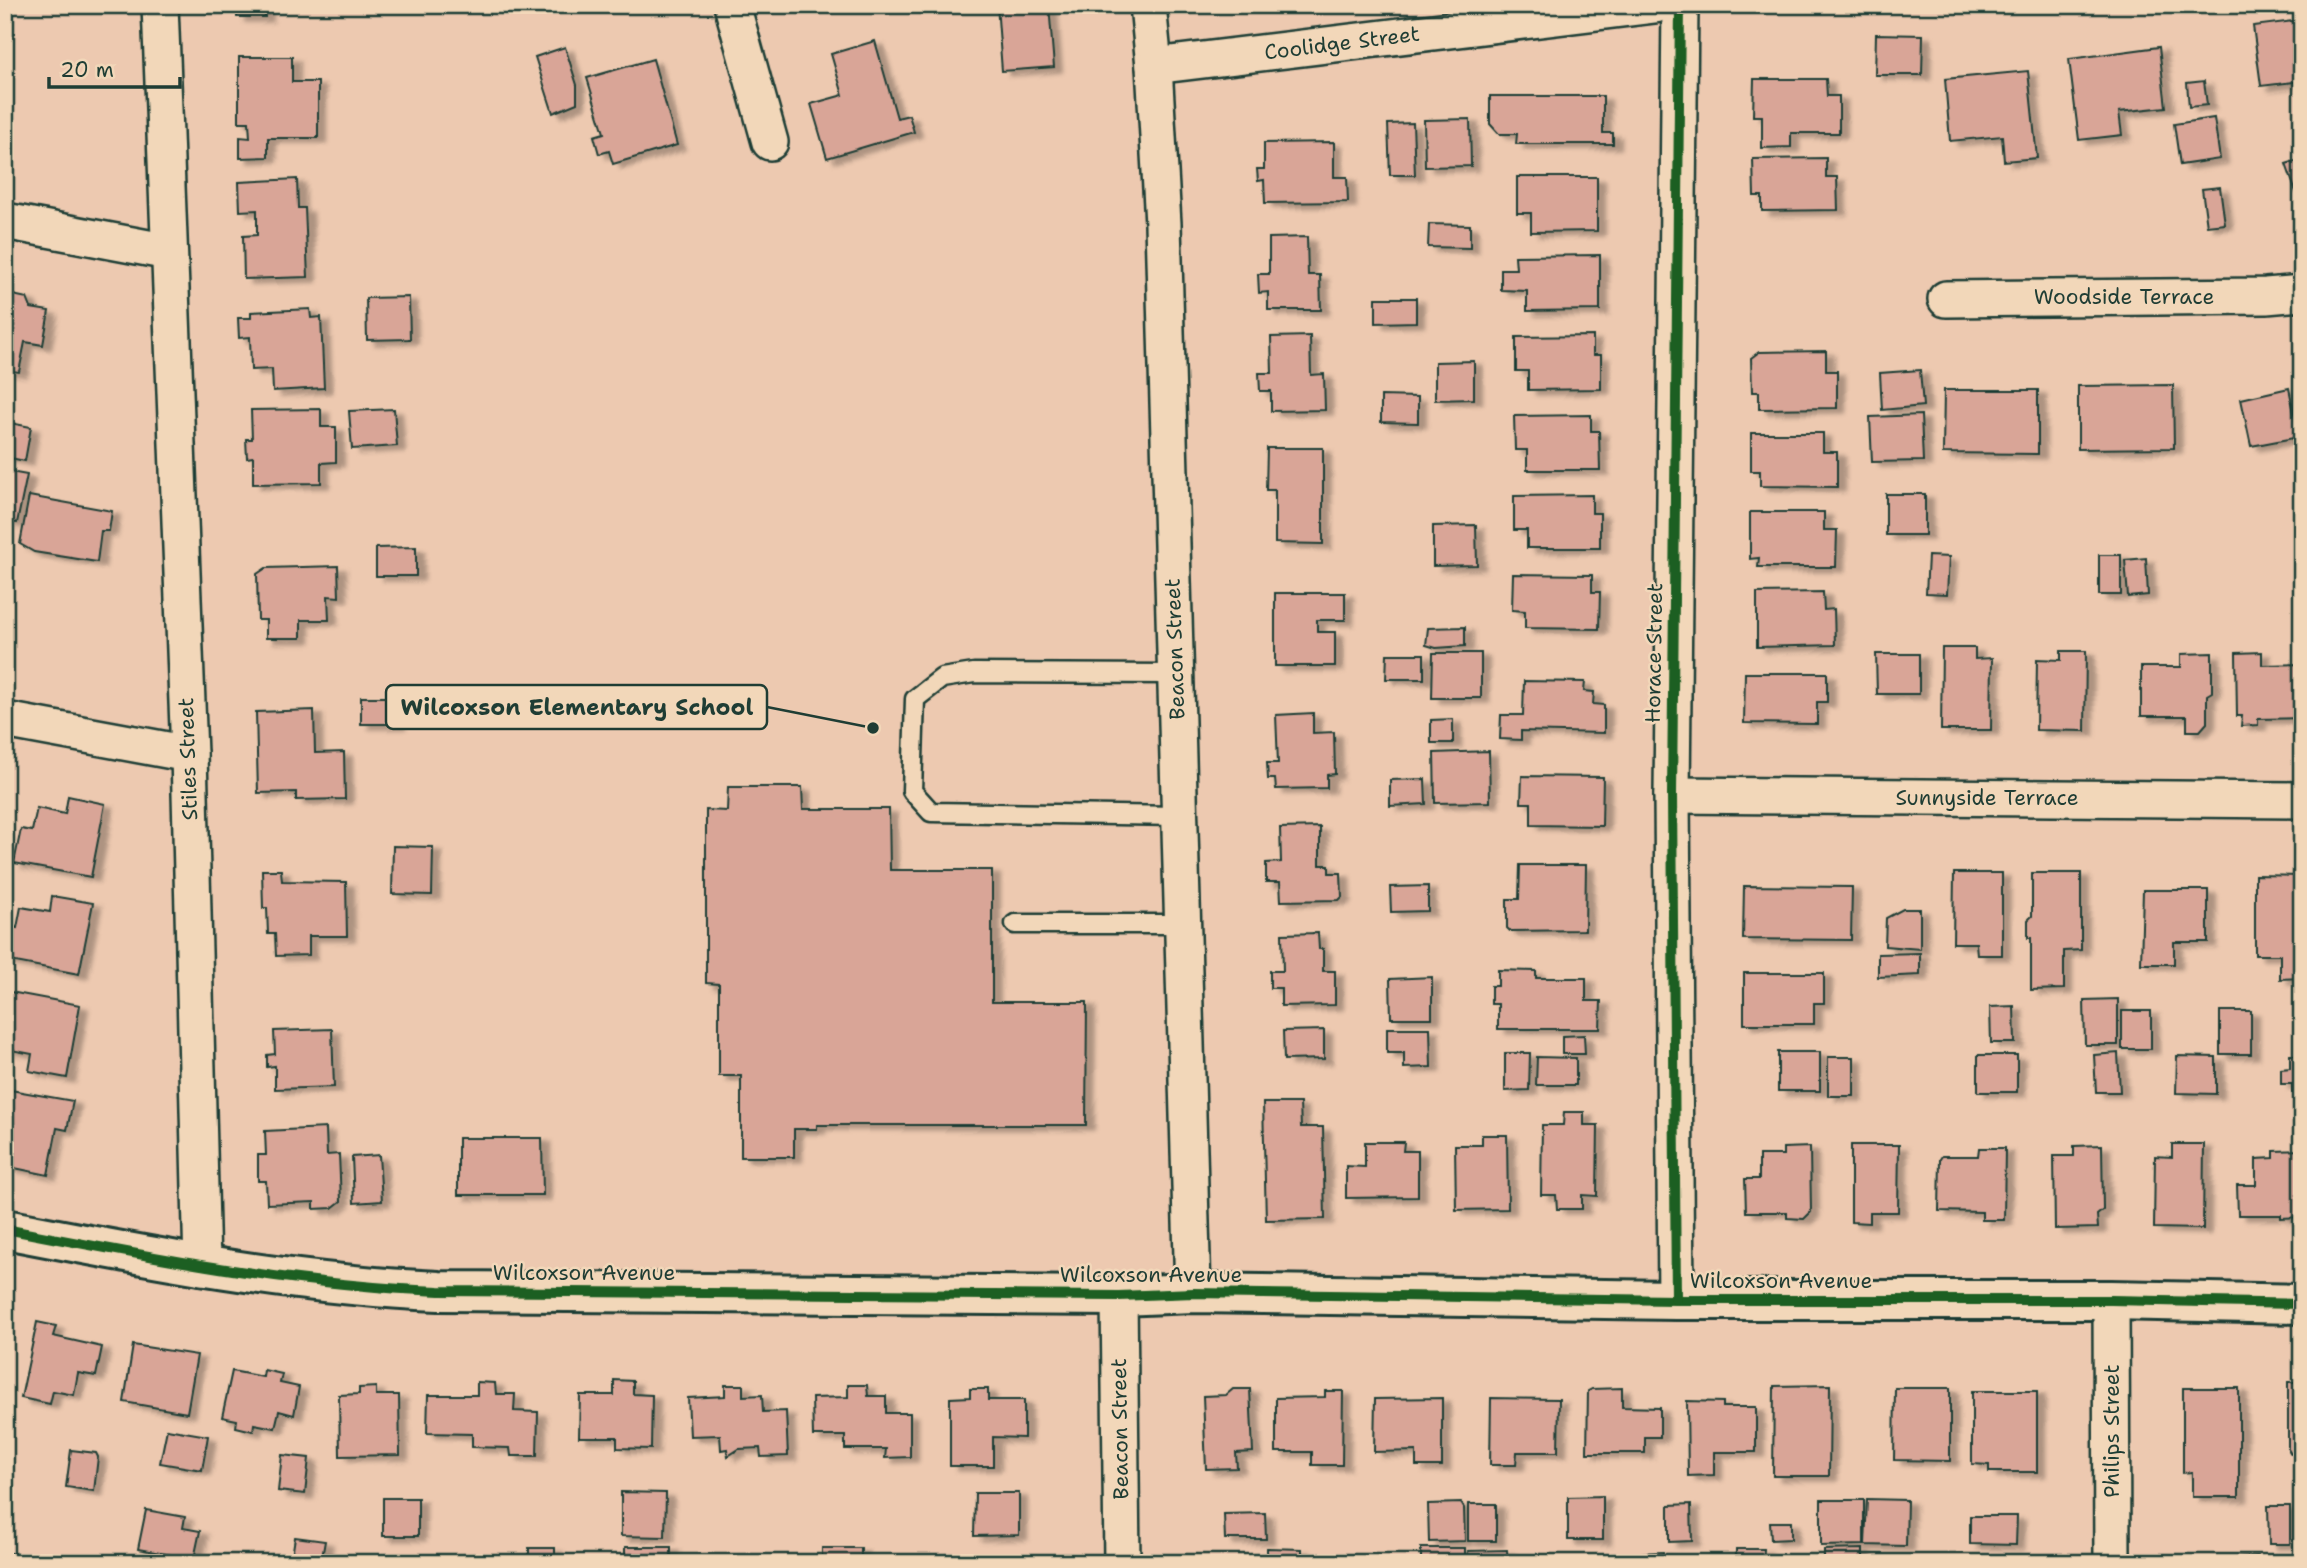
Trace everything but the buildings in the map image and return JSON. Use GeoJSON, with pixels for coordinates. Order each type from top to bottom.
{"type":"FeatureCollection","features":[{"type":"Feature","properties":{"kind":"street","name":"Stiles Street"},"geometry":{"type":"LineString","coordinates":[[160,5],[188,754],[202,1267]]}},
{"type":"Feature","properties":{"kind":"street"},"geometry":{"type":"LineString","coordinates":[[732,5],[770,142]]}},
{"type":"Feature","properties":{"kind":"street","name":"Beacon Street"},"geometry":{"type":"LineString","coordinates":[[1148,5],[1163,224],[1193,1293]]}},
{"type":"Feature","properties":{"kind":"street","name":"Coolidge Street"},"geometry":{"type":"LineString","coordinates":[[1154,66],[1655,5]]}},
{"type":"Feature","properties":{"kind":"street","name":"Horace Street"},"geometry":{"type":"LineString","coordinates":[[1676,1300],[1672,795],[1680,5]]}},
{"type":"Feature","properties":{"kind":"street"},"geometry":{"type":"LineString","coordinates":[[5,221],[169,252]]}},
{"type":"Feature","properties":{"kind":"street","name":"Woodside Terrace"},"geometry":{"type":"LineString","coordinates":[[1946,299],[2266,296],[2302,293]]}},
{"type":"Feature","properties":{"kind":"street"},"geometry":{"type":"LineString","coordinates":[[5,720],[188,754]]}},
{"type":"Feature","properties":{"kind":"street","name":"Sunnyside Terrace"},"geometry":{"type":"LineString","coordinates":[[1672,795],[2302,800]]}},
{"type":"Feature","properties":{"kind":"street","name":"Wilcoxson Avenue"},"geometry":{"type":"LineString","coordinates":[[5,1229],[202,1267],[331,1284],[439,1291],[1119,1296],[1193,1293],[1676,1300],[2111,1300],[2302,1304]]}},
{"type":"Feature","properties":{"kind":"street","name":"Beacon Street"},"geometry":{"type":"LineString","coordinates":[[1119,1296],[1122,1563]]}},
{"type":"Feature","properties":{"kind":"street","name":"Philips Street"},"geometry":{"type":"LineString","coordinates":[[2111,1300],[2112,1563]]}},
{"type":"Feature","properties":{"kind":"lane"},"geometry":{"type":"LineString","coordinates":[[1175,674],[974,673],[942,678],[915,699],[912,791],[931,812],[1180,816]]}},
{"type":"Feature","properties":{"kind":"lane"},"geometry":{"type":"LineString","coordinates":[[1015,924],[1182,924]]}},
{"type":"Feature","properties":{"kind":"cycle path"},"geometry":{"type":"LineString","coordinates":[[1676,1300],[1672,795],[1680,5]]}},
{"type":"Feature","properties":{"kind":"cycle path"},"geometry":{"type":"LineString","coordinates":[[5,1229],[275,1276],[439,1291],[1119,1296],[1193,1293],[1676,1300],[2111,1300],[2302,1304]]}},
{"type":"Feature","properties":{"kind":"place","name":"Wilcoxson Elementary School"},"geometry":{"type":"Point","coordinates":[873,728]}}]}
